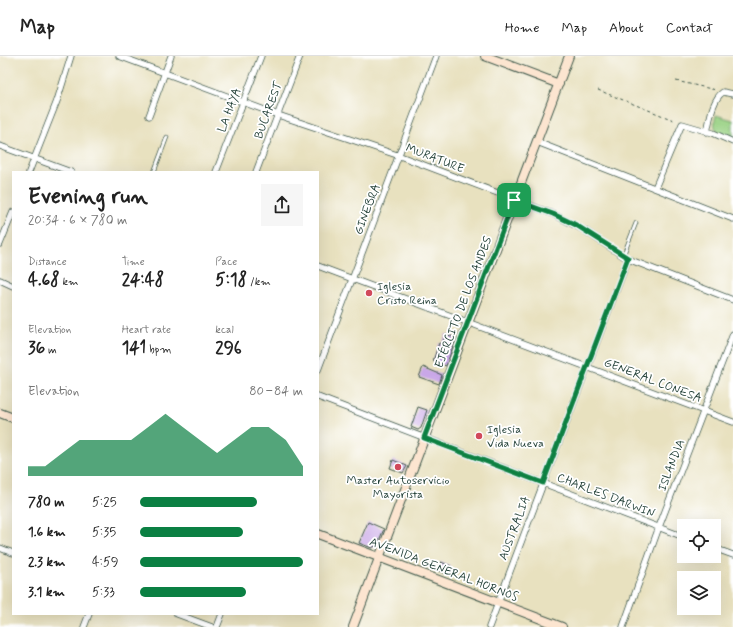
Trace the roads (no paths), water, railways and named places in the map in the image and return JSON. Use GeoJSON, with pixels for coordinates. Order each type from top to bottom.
{"type":"FeatureCollection","features":[{"type":"Feature","properties":{"kind":"main road"},"geometry":{"type":"LineString","coordinates":[[485,56],[559,84]]}},
{"type":"Feature","properties":{"kind":"main road","name":"EJÉRCITO DE LOS ANDES"},"geometry":{"type":"LineString","coordinates":[[353,627],[569,56]]}},
{"type":"Feature","properties":{"kind":"main road"},"geometry":{"type":"LineString","coordinates":[[0,413],[12,418]]}},
{"type":"Feature","properties":{"kind":"main road","name":"AVENIDA GENERAL HORNOS"},"geometry":{"type":"LineString","coordinates":[[319,534],[562,627]]}},
{"type":"Feature","properties":{"kind":"street"},"geometry":{"type":"LineString","coordinates":[[29,171],[57,100],[71,56]]}},
{"type":"Feature","properties":{"kind":"street","name":"MURATURE"},"geometry":{"type":"LineString","coordinates":[[119,56],[244,102],[400,156],[553,214],[576,225],[626,257],[733,300]]}},
{"type":"Feature","properties":{"kind":"street"},"geometry":{"type":"LineString","coordinates":[[149,116],[171,56]]}},
{"type":"Feature","properties":{"kind":"street","name":"LA HAYA"},"geometry":{"type":"LineString","coordinates":[[216,171],[261,56]]}},
{"type":"Feature","properties":{"kind":"street","name":"BUCAREST"},"geometry":{"type":"LineString","coordinates":[[256,171],[300,56]]}},
{"type":"Feature","properties":{"kind":"street","name":"GINEBRA"},"geometry":{"type":"LineString","coordinates":[[319,367],[400,156],[436,56]]}},
{"type":"Feature","properties":{"kind":"street"},"geometry":{"type":"LineString","coordinates":[[707,132],[714,106],[720,95],[723,92],[733,94]]}},
{"type":"Feature","properties":{"kind":"street"},"geometry":{"type":"LineString","coordinates":[[655,188],[682,124],[733,142]]}},
{"type":"Feature","properties":{"kind":"street"},"geometry":{"type":"LineString","coordinates":[[537,142],[733,219]]}},
{"type":"Feature","properties":{"kind":"street"},"geometry":{"type":"LineString","coordinates":[[0,146],[67,171]]}},
{"type":"Feature","properties":{"kind":"street"},"geometry":{"type":"LineString","coordinates":[[0,244],[12,214]]}},
{"type":"Feature","properties":{"kind":"street","name":"AUSTRALIA"},"geometry":{"type":"LineString","coordinates":[[489,627],[626,257]]}},
{"type":"Feature","properties":{"kind":"street","name":"GENERAL CONESA"},"geometry":{"type":"LineString","coordinates":[[319,266],[733,422]]}},
{"type":"Feature","properties":{"kind":"street"},"geometry":{"type":"LineString","coordinates":[[0,280],[12,286]]}},
{"type":"Feature","properties":{"kind":"street","name":"ISLANDIA"},"geometry":{"type":"LineString","coordinates":[[623,627],[659,527],[733,334]]}},
{"type":"Feature","properties":{"kind":"street","name":"CHARLES DARWIN"},"geometry":{"type":"LineString","coordinates":[[319,397],[677,534]]}},
{"type":"Feature","properties":{"kind":"street"},"geometry":{"type":"LineString","coordinates":[[0,548],[12,553]]}},
{"type":"Feature","properties":{"kind":"street"},"geometry":{"type":"LineString","coordinates":[[721,551],[733,555]]}},
{"type":"Feature","properties":{"kind":"street"},"geometry":{"type":"LineString","coordinates":[[84,627],[89,615]]}},
{"type":"Feature","properties":{"kind":"street"},"geometry":{"type":"LineString","coordinates":[[180,615],[212,627]]}},
{"type":"Feature","properties":{"kind":"street"},"geometry":{"type":"LineString","coordinates":[[218,627],[222,615]]}},
{"type":"Feature","properties":{"kind":"lane"},"geometry":{"type":"LineString","coordinates":[[154,171],[167,137]]}},
{"type":"Feature","properties":{"kind":"lane"},"geometry":{"type":"LineString","coordinates":[[626,257],[636,223]]}},
{"type":"Feature","properties":{"kind":"place","name":"Iglesia Cristo Reina"},"geometry":{"type":"Point","coordinates":[369,293]}},
{"type":"Feature","properties":{"kind":"place","name":"Iglesia Vida Nueva"},"geometry":{"type":"Point","coordinates":[479,436]}},
{"type":"Feature","properties":{"kind":"place","name":"Master Autoservicio Mayorista"},"geometry":{"type":"Point","coordinates":[398,467]}}]}
